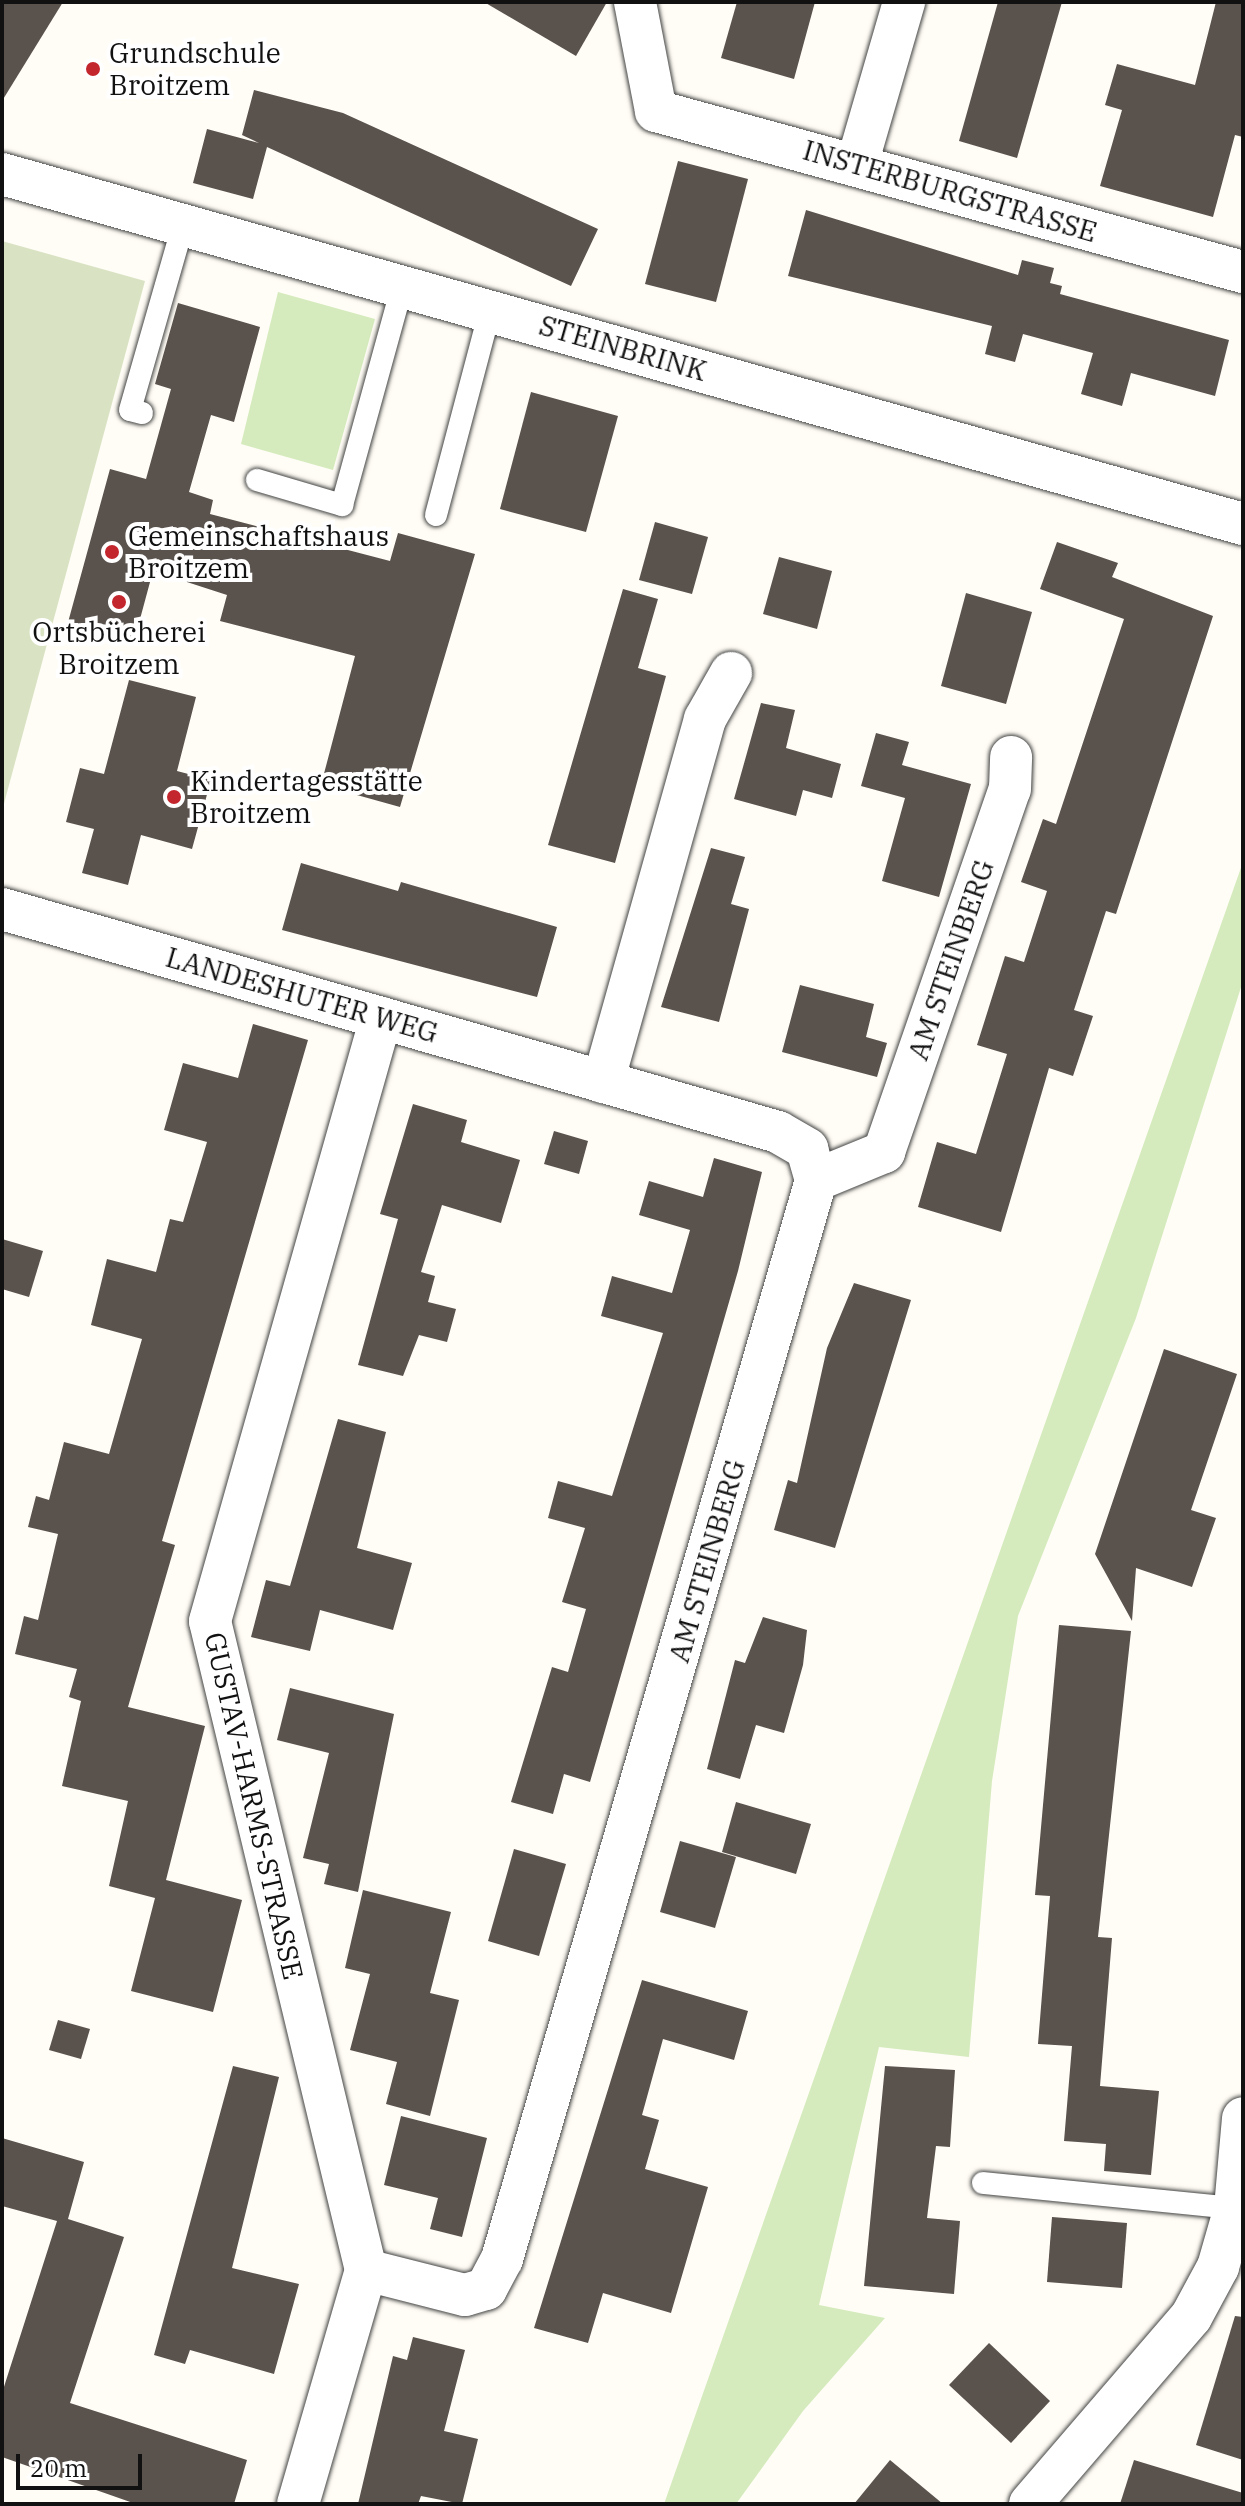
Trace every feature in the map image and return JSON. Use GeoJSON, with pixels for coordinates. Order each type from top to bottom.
{"type":"FeatureCollection","features":[{"type":"Feature","properties":{"kind":"street","name":"INSTERBURGSTRASSE"},"geometry":{"type":"LineString","coordinates":[[635,2],[656,111],[1243,272]]}},
{"type":"Feature","properties":{"kind":"street"},"geometry":{"type":"LineString","coordinates":[[857,164],[904,2]]}},
{"type":"Feature","properties":{"kind":"street","name":"STEINBRINK"},"geometry":{"type":"LineString","coordinates":[[2,174],[1243,524]]}},
{"type":"Feature","properties":{"kind":"street"},"geometry":{"type":"LineString","coordinates":[[603,1082],[705,719],[731,673]]}},
{"type":"Feature","properties":{"kind":"street","name":"AM STEINBERG"},"geometry":{"type":"LineString","coordinates":[[366,2270],[465,2295],[486,2289],[502,2259],[816,1180],[884,1152],[1010,789],[1011,757]]}},
{"type":"Feature","properties":{"kind":"street","name":"LANDESHUTER WEG"},"geometry":{"type":"LineString","coordinates":[[2,909],[778,1132],[807,1149],[816,1180]]}},
{"type":"Feature","properties":{"kind":"street","name":"GUSTAV-HARMS-STRASSE"},"geometry":{"type":"LineString","coordinates":[[298,2504],[366,2270],[210,1621],[381,1018]]}},
{"type":"Feature","properties":{"kind":"street"},"geometry":{"type":"LineString","coordinates":[[1030,2504],[1191,2317],[1218,2267],[1235,2208],[1243,2118]]}},
{"type":"Feature","properties":{"kind":"lane"},"geometry":{"type":"LineString","coordinates":[[142,413],[130,410],[183,225]]}},
{"type":"Feature","properties":{"kind":"lane"},"geometry":{"type":"LineString","coordinates":[[257,480],[342,505],[402,287]]}},
{"type":"Feature","properties":{"kind":"lane"},"geometry":{"type":"LineString","coordinates":[[436,515],[490,311]]}},
{"type":"Feature","properties":{"kind":"lane"},"geometry":{"type":"LineString","coordinates":[[983,2183],[1235,2208]]}},
{"type":"Feature","properties":{"kind":"green space"},"geometry":{"type":"Polygon","coordinates":[[[2,241],[145,281],[2,811],[2,241]]]}},
{"type":"Feature","properties":{"kind":"green space"},"geometry":{"type":"Polygon","coordinates":[[[278,292],[375,319],[333,470],[241,444],[278,292]]]}},
{"type":"Feature","properties":{"kind":"green space"},"geometry":{"type":"Polygon","coordinates":[[[1243,862],[1243,981],[1136,1318],[1018,1616],[992,1781],[969,2057],[879,2047],[819,2305],[885,2318],[803,2411],[736,2504],[664,2504],[1243,862]]]}},
{"type":"Feature","properties":{"kind":"building"},"geometry":{"type":"Polygon","coordinates":[[[2,2],[63,2],[2,101],[2,2]]]}},
{"type":"Feature","properties":{"kind":"building"},"geometry":{"type":"Polygon","coordinates":[[[484,2],[607,2],[576,56],[484,2]]]}},
{"type":"Feature","properties":{"kind":"building"},"geometry":{"type":"Polygon","coordinates":[[[737,2],[815,2],[794,79],[721,58],[737,2]]]}},
{"type":"Feature","properties":{"kind":"building"},"geometry":{"type":"Polygon","coordinates":[[[998,2],[1062,2],[1017,158],[959,141],[998,2]]]}},
{"type":"Feature","properties":{"kind":"building"},"geometry":{"type":"Polygon","coordinates":[[[1216,2],[1243,2],[1243,137],[1235,135],[1213,217],[1100,186],[1122,110],[1105,105],[1117,64],[1195,85],[1216,2]]]}},
{"type":"Feature","properties":{"kind":"building"},"geometry":{"type":"Polygon","coordinates":[[[254,90],[343,113],[598,229],[571,286],[267,147],[253,199],[193,183],[207,129],[259,143],[242,135],[254,90]]]}},
{"type":"Feature","properties":{"kind":"building"},"geometry":{"type":"Polygon","coordinates":[[[678,161],[748,179],[716,302],[645,284],[678,161]]]}},
{"type":"Feature","properties":{"kind":"building"},"geometry":{"type":"Polygon","coordinates":[[[806,210],[1018,275],[1022,260],[1054,268],[1050,283],[1062,286],[1060,294],[1229,340],[1215,396],[1131,373],[1122,406],[1081,394],[1093,353],[1023,334],[1015,362],[985,354],[992,326],[788,276],[806,210]]]}},
{"type":"Feature","properties":{"kind":"building"},"geometry":{"type":"Polygon","coordinates":[[[178,303],[260,327],[234,422],[211,415],[189,492],[213,500],[210,514],[390,561],[398,533],[475,554],[400,807],[321,785],[355,656],[220,621],[227,595],[153,571],[133,645],[67,626],[110,469],[146,479],[171,389],[155,384],[178,303]]]}},
{"type":"Feature","properties":{"kind":"building"},"geometry":{"type":"Polygon","coordinates":[[[531,392],[618,416],[586,532],[500,509],[531,392]]]}},
{"type":"Feature","properties":{"kind":"building"},"geometry":{"type":"Polygon","coordinates":[[[655,522],[708,537],[692,594],[639,580],[655,522]]]}},
{"type":"Feature","properties":{"kind":"building"},"geometry":{"type":"Polygon","coordinates":[[[1057,542],[1118,563],[1112,577],[1213,616],[1116,914],[1106,911],[1074,1010],[1093,1016],[1073,1076],[1049,1068],[1001,1232],[918,1207],[937,1142],[976,1154],[1007,1054],[977,1045],[1005,956],[1024,962],[1047,891],[1021,882],[1043,819],[1056,824],[1124,619],[1040,589],[1057,542]]]}},
{"type":"Feature","properties":{"kind":"building"},"geometry":{"type":"Polygon","coordinates":[[[779,557],[832,571],[817,629],[763,614],[779,557]]]}},
{"type":"Feature","properties":{"kind":"building"},"geometry":{"type":"Polygon","coordinates":[[[623,589],[658,599],[638,668],[666,676],[615,863],[548,845],[623,589]]]}},
{"type":"Feature","properties":{"kind":"building"},"geometry":{"type":"Polygon","coordinates":[[[966,593],[1032,612],[1006,704],[941,686],[966,593]]]}},
{"type":"Feature","properties":{"kind":"building"},"geometry":{"type":"Polygon","coordinates":[[[129,680],[196,697],[177,771],[211,780],[192,849],[141,835],[128,885],[82,873],[94,829],[66,822],[80,768],[104,774],[129,680]]]}},
{"type":"Feature","properties":{"kind":"building"},"geometry":{"type":"Polygon","coordinates":[[[761,703],[795,710],[786,748],[841,764],[832,798],[803,790],[796,816],[734,799],[761,703]]]}},
{"type":"Feature","properties":{"kind":"building"},"geometry":{"type":"Polygon","coordinates":[[[876,733],[909,742],[902,765],[971,784],[939,897],[882,881],[905,798],[861,786],[876,733]]]}},
{"type":"Feature","properties":{"kind":"building"},"geometry":{"type":"Polygon","coordinates":[[[711,848],[745,857],[731,904],[749,909],[719,1022],[661,1007],[711,848]]]}},
{"type":"Feature","properties":{"kind":"building"},"geometry":{"type":"Polygon","coordinates":[[[301,863],[398,891],[401,882],[557,927],[537,997],[282,930],[301,863]]]}},
{"type":"Feature","properties":{"kind":"building"},"geometry":{"type":"Polygon","coordinates":[[[800,985],[874,1004],[866,1037],[887,1043],[877,1077],[782,1052],[800,985]]]}},
{"type":"Feature","properties":{"kind":"building"},"geometry":{"type":"Polygon","coordinates":[[[253,1024],[308,1040],[162,1541],[175,1545],[128,1707],[205,1726],[166,1880],[242,1900],[213,2012],[131,1991],[155,1898],[109,1886],[128,1801],[62,1786],[81,1701],[69,1697],[77,1669],[15,1654],[24,1616],[38,1620],[58,1534],[28,1527],[36,1496],[49,1500],[64,1442],[109,1454],[142,1339],[91,1325],[107,1259],[156,1272],[170,1219],[183,1222],[207,1142],[164,1130],[183,1063],[238,1078],[253,1024]]]}},
{"type":"Feature","properties":{"kind":"building"},"geometry":{"type":"Polygon","coordinates":[[[413,1104],[467,1120],[461,1142],[520,1160],[501,1223],[442,1205],[421,1272],[435,1276],[428,1302],[456,1309],[447,1342],[419,1335],[403,1376],[358,1365],[398,1219],[380,1214],[413,1104]]]}},
{"type":"Feature","properties":{"kind":"building"},"geometry":{"type":"Polygon","coordinates":[[[554,1131],[588,1141],[579,1174],[544,1164],[554,1131]]]}},
{"type":"Feature","properties":{"kind":"building"},"geometry":{"type":"Polygon","coordinates":[[[714,1158],[762,1172],[738,1271],[590,1782],[564,1774],[553,1814],[511,1802],[552,1667],[568,1672],[586,1609],[562,1602],[585,1528],[548,1518],[558,1481],[612,1496],[663,1333],[601,1316],[612,1276],[672,1293],[690,1230],[639,1215],[649,1181],[703,1197],[714,1158]]]}},
{"type":"Feature","properties":{"kind":"building"},"geometry":{"type":"Polygon","coordinates":[[[2,1239],[43,1251],[29,1297],[2,1289],[2,1239]]]}},
{"type":"Feature","properties":{"kind":"building"},"geometry":{"type":"Polygon","coordinates":[[[854,1283],[911,1300],[835,1548],[774,1530],[788,1480],[797,1483],[827,1348],[854,1283]]]}},
{"type":"Feature","properties":{"kind":"building"},"geometry":{"type":"Polygon","coordinates":[[[1164,1349],[1237,1374],[1191,1510],[1216,1518],[1192,1587],[1136,1568],[1132,1621],[1095,1554],[1164,1349]]]}},
{"type":"Feature","properties":{"kind":"building"},"geometry":{"type":"Polygon","coordinates":[[[338,1419],[386,1432],[357,1548],[412,1563],[393,1630],[320,1610],[310,1651],[251,1637],[266,1580],[290,1586],[338,1419]]]}},
{"type":"Feature","properties":{"kind":"building"},"geometry":{"type":"Polygon","coordinates":[[[763,1617],[807,1630],[803,1665],[784,1733],[756,1725],[740,1779],[707,1769],[735,1660],[745,1663],[763,1617]]]}},
{"type":"Feature","properties":{"kind":"building"},"geometry":{"type":"Polygon","coordinates":[[[1059,1625],[1131,1631],[1098,1937],[1112,1938],[1100,2086],[1159,2091],[1151,2175],[1104,2171],[1106,2144],[1064,2141],[1072,2046],[1038,2044],[1050,1896],[1035,1895],[1059,1625]]]}},
{"type":"Feature","properties":{"kind":"building"},"geometry":{"type":"Polygon","coordinates":[[[290,1688],[394,1714],[358,1892],[324,1884],[329,1864],[303,1858],[329,1753],[277,1740],[290,1688]]]}},
{"type":"Feature","properties":{"kind":"building"},"geometry":{"type":"Polygon","coordinates":[[[736,1802],[811,1824],[796,1874],[722,1852],[736,1802]]]}},
{"type":"Feature","properties":{"kind":"building"},"geometry":{"type":"Polygon","coordinates":[[[680,1841],[736,1857],[715,1928],[660,1912],[680,1841]]]}},
{"type":"Feature","properties":{"kind":"building"},"geometry":{"type":"Polygon","coordinates":[[[514,1849],[566,1864],[539,1956],[488,1941],[514,1849]]]}},
{"type":"Feature","properties":{"kind":"building"},"geometry":{"type":"Polygon","coordinates":[[[363,1890],[451,1912],[430,1993],[459,2000],[430,2116],[386,2104],[397,2062],[350,2050],[370,1974],[345,1968],[363,1890]]]}},
{"type":"Feature","properties":{"kind":"building"},"geometry":{"type":"Polygon","coordinates":[[[642,1980],[748,2011],[734,2060],[663,2039],[642,2115],[659,2120],[645,2169],[708,2187],[671,2313],[603,2293],[588,2343],[534,2328],[642,1980]]]}},
{"type":"Feature","properties":{"kind":"building"},"geometry":{"type":"Polygon","coordinates":[[[58,2020],[90,2029],[81,2059],[49,2050],[58,2020]]]}},
{"type":"Feature","properties":{"kind":"building"},"geometry":{"type":"Polygon","coordinates":[[[233,2066],[279,2077],[232,2268],[299,2284],[274,2374],[190,2350],[185,2364],[154,2355],[233,2066]]]}},
{"type":"Feature","properties":{"kind":"building"},"geometry":{"type":"Polygon","coordinates":[[[885,2066],[955,2070],[950,2147],[936,2146],[927,2218],[960,2221],[954,2294],[864,2286],[885,2066]]]}},
{"type":"Feature","properties":{"kind":"building"},"geometry":{"type":"Polygon","coordinates":[[[401,2116],[487,2138],[462,2237],[430,2229],[438,2198],[384,2185],[401,2116]]]}},
{"type":"Feature","properties":{"kind":"building"},"geometry":{"type":"Polygon","coordinates":[[[2,2138],[84,2162],[68,2219],[124,2237],[70,2403],[247,2460],[234,2504],[136,2504],[2,2457],[2,2393],[57,2221],[2,2206],[2,2138]]]}},
{"type":"Feature","properties":{"kind":"building"},"geometry":{"type":"Polygon","coordinates":[[[1052,2217],[1127,2223],[1122,2288],[1047,2282],[1052,2217]]]}},
{"type":"Feature","properties":{"kind":"building"},"geometry":{"type":"Polygon","coordinates":[[[1235,2316],[1243,2317],[1243,2460],[1196,2445],[1235,2316]]]}},
{"type":"Feature","properties":{"kind":"building"},"geometry":{"type":"Polygon","coordinates":[[[413,2337],[465,2350],[444,2431],[478,2439],[462,2504],[421,2496],[418,2504],[358,2504],[393,2356],[407,2360],[413,2337]]]}},
{"type":"Feature","properties":{"kind":"building"},"geometry":{"type":"Polygon","coordinates":[[[989,2343],[1050,2401],[1011,2443],[949,2385],[989,2343]]]}},
{"type":"Feature","properties":{"kind":"building"},"geometry":{"type":"Polygon","coordinates":[[[890,2460],[943,2504],[854,2504],[890,2460]]]}},
{"type":"Feature","properties":{"kind":"building"},"geometry":{"type":"Polygon","coordinates":[[[1134,2460],[1243,2493],[1243,2504],[1120,2504],[1134,2460]]]}},
{"type":"Feature","properties":{"kind":"place","name":"Grundschule Broitzem"},"geometry":{"type":"Point","coordinates":[93,69]}},
{"type":"Feature","properties":{"kind":"place","name":"Gemeinschaftshaus Broitzem"},"geometry":{"type":"Point","coordinates":[112,552]}},
{"type":"Feature","properties":{"kind":"place","name":"Ortsbücherei Broitzem"},"geometry":{"type":"Point","coordinates":[119,602]}},
{"type":"Feature","properties":{"kind":"place","name":"Kindertagesstätte Broitzem"},"geometry":{"type":"Point","coordinates":[174,797]}}]}
